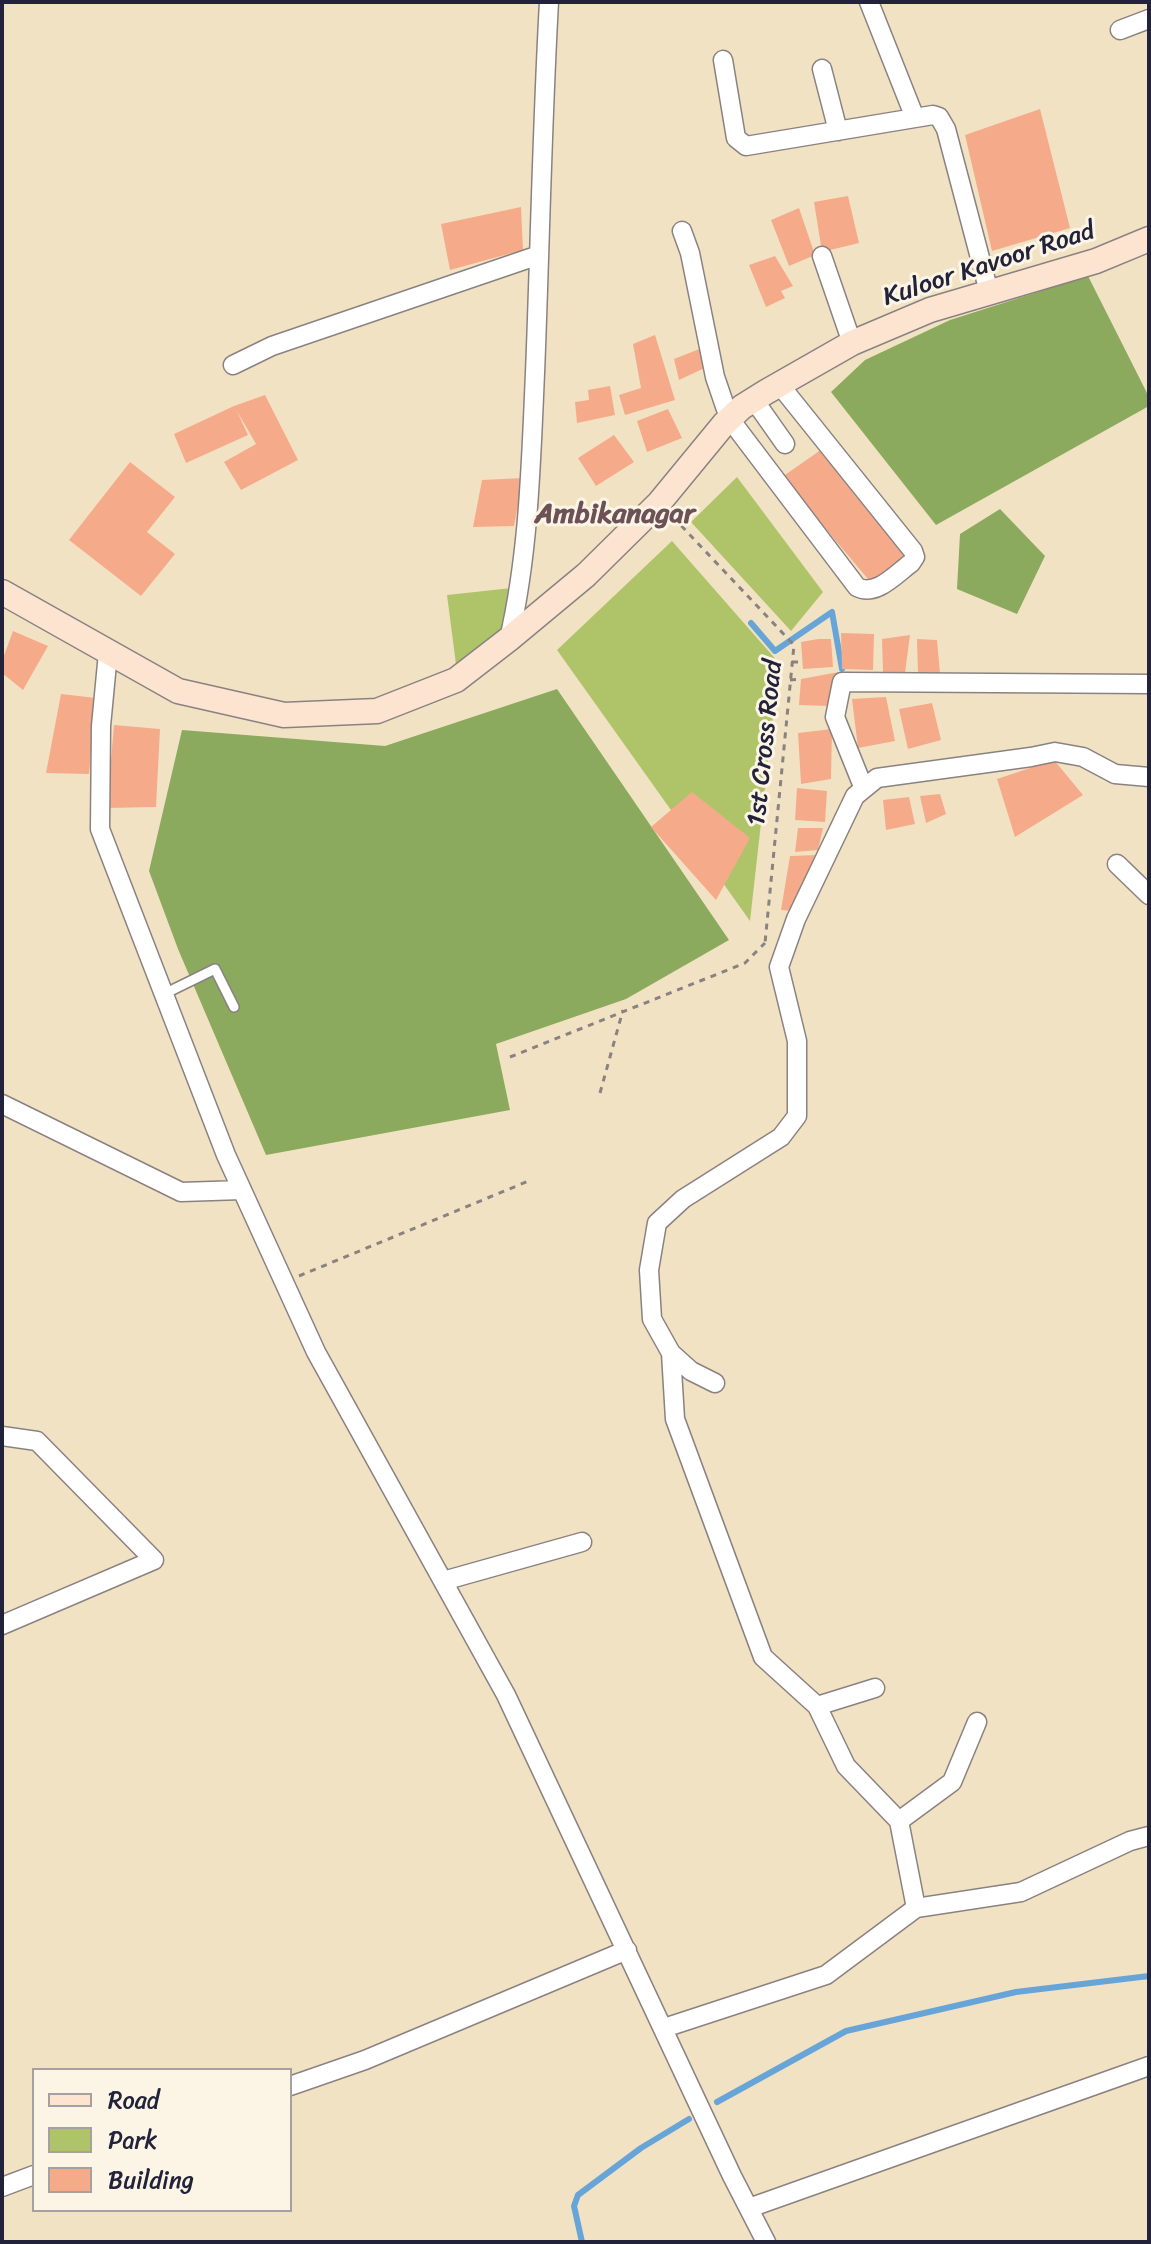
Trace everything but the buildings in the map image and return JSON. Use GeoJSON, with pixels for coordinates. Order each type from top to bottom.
{"type":"FeatureCollection","features":[{"type":"Feature","properties":{"kind":"main road","name":"Kuloor Kavoor Road"},"geometry":{"type":"LineString","coordinates":[[2,592],[178,691],[284,715],[377,711],[456,680],[509,639],[586,575],[659,503],[729,418],[779,384],[852,343],[930,310],[1096,261],[1149,239]]}},
{"type":"Feature","properties":{"kind":"street"},"geometry":{"type":"LineString","coordinates":[[509,639],[521,587],[532,444],[542,118],[549,2]]}},
{"type":"Feature","properties":{"kind":"street"},"geometry":{"type":"LineString","coordinates":[[869,2],[915,118]]}},
{"type":"Feature","properties":{"kind":"street"},"geometry":{"type":"LineString","coordinates":[[1120,30],[1149,19]]}},
{"type":"Feature","properties":{"kind":"street"},"geometry":{"type":"LineString","coordinates":[[723,60],[736,138],[740,143],[754,145],[933,115],[943,120],[989,292]]}},
{"type":"Feature","properties":{"kind":"street"},"geometry":{"type":"LineString","coordinates":[[822,69],[838,131]]}},
{"type":"Feature","properties":{"kind":"street"},"geometry":{"type":"LineString","coordinates":[[682,231],[690,253],[715,377],[729,418],[857,587],[866,591],[876,588],[911,563],[915,557],[913,551],[779,384]]}},
{"type":"Feature","properties":{"kind":"street"},"geometry":{"type":"LineString","coordinates":[[233,365],[272,346],[539,255]]}},
{"type":"Feature","properties":{"kind":"street"},"geometry":{"type":"LineString","coordinates":[[822,256],[852,343]]}},
{"type":"Feature","properties":{"kind":"street"},"geometry":{"type":"LineString","coordinates":[[754,400],[785,444]]}},
{"type":"Feature","properties":{"kind":"street"},"geometry":{"type":"LineString","coordinates":[[108,653],[101,726],[100,829],[242,1190],[316,1352],[506,1695],[766,2242]]}},
{"type":"Feature","properties":{"kind":"street"},"geometry":{"type":"LineString","coordinates":[[864,789],[835,717],[842,682],[1149,684]]}},
{"type":"Feature","properties":{"kind":"street"},"geometry":{"type":"LineString","coordinates":[[715,1383],[691,1371],[671,1353],[652,1319],[649,1270],[657,1223],[683,1199],[781,1137],[797,1116],[797,1041],[779,967],[796,919],[855,796],[877,778],[1055,752],[1083,757],[1115,774],[1149,777]]}},
{"type":"Feature","properties":{"kind":"street"},"geometry":{"type":"LineString","coordinates":[[1117,864],[1149,895]]}},
{"type":"Feature","properties":{"kind":"street"},"geometry":{"type":"LineString","coordinates":[[2,1104],[181,1192],[242,1190]]}},
{"type":"Feature","properties":{"kind":"street"},"geometry":{"type":"LineString","coordinates":[[671,1353],[675,1419],[763,1657],[817,1706],[846,1766],[899,1821],[916,1908]]}},
{"type":"Feature","properties":{"kind":"street"},"geometry":{"type":"LineString","coordinates":[[2,1436],[37,1441],[154,1560],[2,1625]]}},
{"type":"Feature","properties":{"kind":"street"},"geometry":{"type":"LineString","coordinates":[[443,1581],[582,1542]]}},
{"type":"Feature","properties":{"kind":"street"},"geometry":{"type":"LineString","coordinates":[[817,1706],[875,1688]]}},
{"type":"Feature","properties":{"kind":"street"},"geometry":{"type":"LineString","coordinates":[[899,1821],[952,1782],[977,1722]]}},
{"type":"Feature","properties":{"kind":"street"},"geometry":{"type":"LineString","coordinates":[[664,2028],[826,1975],[916,1908],[1021,1892],[1130,1841],[1149,1836]]}},
{"type":"Feature","properties":{"kind":"street"},"geometry":{"type":"LineString","coordinates":[[292,2085],[365,2060],[627,1950]]}},
{"type":"Feature","properties":{"kind":"street"},"geometry":{"type":"LineString","coordinates":[[749,2208],[1149,2066]]}},
{"type":"Feature","properties":{"kind":"street"},"geometry":{"type":"LineString","coordinates":[[2,2187],[32,2176]]}},
{"type":"Feature","properties":{"kind":"lane"},"geometry":{"type":"LineString","coordinates":[[164,994],[215,969],[234,1007]]}},
{"type":"Feature","properties":{"kind":"path","name":"1st Cross Road"},"geometry":{"type":"LineString","coordinates":[[623,1010],[745,963],[765,943],[794,645],[659,503]]}},
{"type":"Feature","properties":{"kind":"path"},"geometry":{"type":"LineString","coordinates":[[792,662],[803,662]]}},
{"type":"Feature","properties":{"kind":"path"},"geometry":{"type":"LineString","coordinates":[[790,680],[801,679]]}},
{"type":"Feature","properties":{"kind":"path"},"geometry":{"type":"LineString","coordinates":[[510,1057],[623,1010]]}},
{"type":"Feature","properties":{"kind":"path"},"geometry":{"type":"LineString","coordinates":[[600,1093],[623,1010]]}},
{"type":"Feature","properties":{"kind":"path"},"geometry":{"type":"LineString","coordinates":[[284,1282],[531,1180]]}},
{"type":"Feature","properties":{"kind":"green space"},"geometry":{"type":"Polygon","coordinates":[[[1088,276],[1149,397],[1149,406],[936,525],[831,392],[865,360],[950,320],[1088,276]]]}},
{"type":"Feature","properties":{"kind":"green space"},"geometry":{"type":"Polygon","coordinates":[[[737,477],[823,592],[791,631],[691,522],[737,477]]]}},
{"type":"Feature","properties":{"kind":"green space"},"geometry":{"type":"Polygon","coordinates":[[[1000,509],[1045,556],[1017,614],[957,589],[960,534],[1000,509]]]}},
{"type":"Feature","properties":{"kind":"green space"},"geometry":{"type":"Polygon","coordinates":[[[672,541],[779,663],[750,921],[557,650],[672,541]]]}},
{"type":"Feature","properties":{"kind":"green space"},"geometry":{"type":"Polygon","coordinates":[[[521,587],[504,633],[457,672],[447,595],[521,587]]]}},
{"type":"Feature","properties":{"kind":"green space"},"geometry":{"type":"Polygon","coordinates":[[[557,689],[729,940],[626,999],[496,1044],[510,1110],[266,1155],[178,949],[149,871],[182,730],[385,746],[557,689]]]}},
{"type":"Feature","properties":{"kind":"waterway"},"geometry":{"type":"LineString","coordinates":[[751,623],[775,651],[832,612],[842,669]]}},
{"type":"Feature","properties":{"kind":"waterway"},"geometry":{"type":"LineString","coordinates":[[717,2102],[846,2031],[1016,1992],[1149,1976]]}},
{"type":"Feature","properties":{"kind":"waterway"},"geometry":{"type":"LineString","coordinates":[[582,2242],[574,2206],[578,2195],[641,2148],[689,2119]]}},
{"type":"Feature","properties":{"kind":"district","name":"Ambikanagar"},"geometry":{"type":"Point","coordinates":[615,515]}}]}
